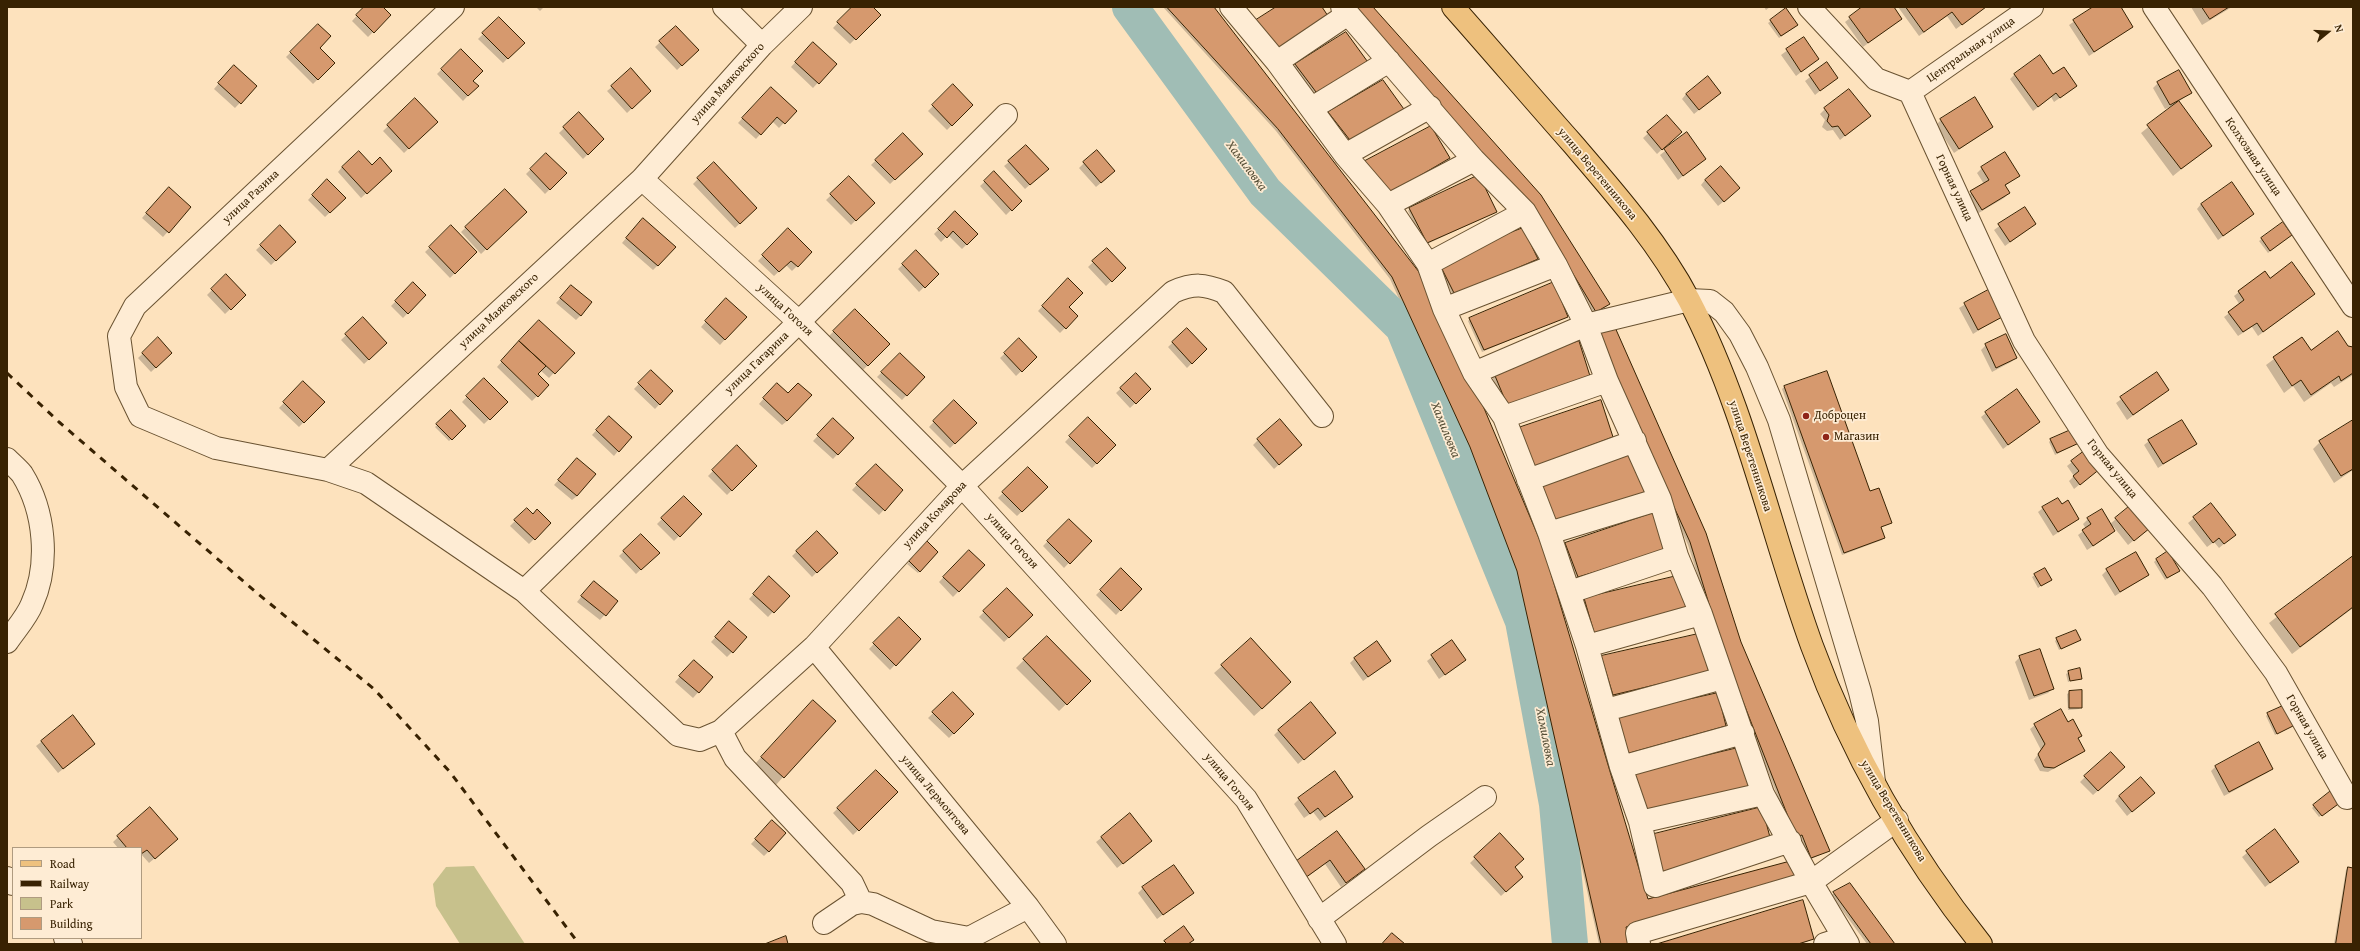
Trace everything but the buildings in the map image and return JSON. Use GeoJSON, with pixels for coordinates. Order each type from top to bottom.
{"type":"FeatureCollection","features":[{"type":"Feature","properties":{"kind":"main road","name":"улица Веретенникова"},"geometry":{"type":"LineString","coordinates":[[1453,7],[1604,179],[1661,253],[1689,300],[1726,385],[1812,646],[1842,721],[1874,785],[1949,904],[1981,944]]}},
{"type":"Feature","properties":{"kind":"street"},"geometry":{"type":"LineString","coordinates":[[724,7],[762,45]]}},
{"type":"Feature","properties":{"kind":"street","name":"улица Маяковского"},"geometry":{"type":"LineString","coordinates":[[328,470],[642,179],[762,45],[801,7]]}},
{"type":"Feature","properties":{"kind":"street"},"geometry":{"type":"LineString","coordinates":[[1809,7],[1876,79],[1910,92]]}},
{"type":"Feature","properties":{"kind":"street","name":"Центральная улица"},"geometry":{"type":"LineString","coordinates":[[1910,92],[2032,7]]}},
{"type":"Feature","properties":{"kind":"street","name":"Колхозная улица"},"geometry":{"type":"LineString","coordinates":[[2154,7],[2350,295]]}},
{"type":"Feature","properties":{"kind":"street","name":"улица Разина"},"geometry":{"type":"LineString","coordinates":[[328,470],[216,448],[140,416],[126,386],[119,336],[135,306],[448,9]]}},
{"type":"Feature","properties":{"kind":"street"},"geometry":{"type":"LineString","coordinates":[[1240,10],[1345,155],[1388,205],[1428,264],[1444,309],[1474,372],[1504,417],[1570,592],[1606,710],[1621,767],[1640,822],[1655,886],[1790,841]]}},
{"type":"Feature","properties":{"kind":"street"},"geometry":{"type":"LineString","coordinates":[[1277,62],[1345,11],[1430,107],[1474,160],[1525,212],[1556,265],[1586,325],[1607,381],[1635,440],[1660,499],[1677,556],[1701,614],[1763,794],[1790,841],[1839,942]]}},
{"type":"Feature","properties":{"kind":"street"},"geometry":{"type":"LineString","coordinates":[[1312,108],[1389,61]]}},
{"type":"Feature","properties":{"kind":"street","name":"Горная улица"},"geometry":{"type":"LineString","coordinates":[[1910,92],[2024,341],[2098,455],[2212,586],[2276,673],[2347,798]]}},
{"type":"Feature","properties":{"kind":"street"},"geometry":{"type":"LineString","coordinates":[[1345,155],[1430,107]]}},
{"type":"Feature","properties":{"kind":"street","name":"улица Гагарина"},"geometry":{"type":"LineString","coordinates":[[524,591],[799,322],[1006,116]]}},
{"type":"Feature","properties":{"kind":"street"},"geometry":{"type":"LineString","coordinates":[[1388,205],[1474,160]]}},
{"type":"Feature","properties":{"kind":"street","name":"улица Гоголя"},"geometry":{"type":"LineString","coordinates":[[642,179],[799,322],[962,486],[1246,799],[1335,944]]}},
{"type":"Feature","properties":{"kind":"street"},"geometry":{"type":"LineString","coordinates":[[1428,264],[1525,212]]}},
{"type":"Feature","properties":{"kind":"street"},"geometry":{"type":"LineString","coordinates":[[1444,309],[1556,265]]}},
{"type":"Feature","properties":{"kind":"street","name":"улица Комарова"},"geometry":{"type":"LineString","coordinates":[[524,591],[678,735],[700,740],[721,731],[814,647],[962,486],[1174,292],[1191,284],[1211,287],[1224,292],[1322,416]]}},
{"type":"Feature","properties":{"kind":"street"},"geometry":{"type":"LineString","coordinates":[[1474,372],[1586,325],[1689,300],[1710,301],[1724,312],[1740,334],[1757,367],[1779,420],[1860,692],[1867,722],[1874,785]]}},
{"type":"Feature","properties":{"kind":"street"},"geometry":{"type":"LineString","coordinates":[[1504,417],[1607,381]]}},
{"type":"Feature","properties":{"kind":"street"},"geometry":{"type":"LineString","coordinates":[[1528,480],[1635,440]]}},
{"type":"Feature","properties":{"kind":"street"},"geometry":{"type":"LineString","coordinates":[[7,459],[22,474],[35,503],[43,534],[42,566],[32,604],[7,642]]}},
{"type":"Feature","properties":{"kind":"street"},"geometry":{"type":"LineString","coordinates":[[328,470],[366,483],[524,591]]}},
{"type":"Feature","properties":{"kind":"street"},"geometry":{"type":"LineString","coordinates":[[1549,533],[1660,499]]}},
{"type":"Feature","properties":{"kind":"street"},"geometry":{"type":"LineString","coordinates":[[1570,592],[1677,556]]}},
{"type":"Feature","properties":{"kind":"street"},"geometry":{"type":"LineString","coordinates":[[1587,646],[1701,614]]}},
{"type":"Feature","properties":{"kind":"street","name":"улица Лермонтова"},"geometry":{"type":"LineString","coordinates":[[814,647],[1028,907],[1055,944]]}},
{"type":"Feature","properties":{"kind":"street"},"geometry":{"type":"LineString","coordinates":[[1606,710],[1723,678]]}},
{"type":"Feature","properties":{"kind":"street"},"geometry":{"type":"LineString","coordinates":[[721,731],[735,758],[852,883],[861,902]]}},
{"type":"Feature","properties":{"kind":"street"},"geometry":{"type":"LineString","coordinates":[[1621,767],[1743,733]]}},
{"type":"Feature","properties":{"kind":"street"},"geometry":{"type":"LineString","coordinates":[[1640,822],[1763,794]]}},
{"type":"Feature","properties":{"kind":"street"},"geometry":{"type":"LineString","coordinates":[[1320,919],[1429,836],[1485,797]]}},
{"type":"Feature","properties":{"kind":"street"},"geometry":{"type":"LineString","coordinates":[[1639,944],[1637,933],[1811,882],[1897,820]]}},
{"type":"Feature","properties":{"kind":"street"},"geometry":{"type":"LineString","coordinates":[[824,923],[852,904],[861,902],[872,904],[931,931],[969,938],[1028,907]]}},
{"type":"Feature","properties":{"kind":"green space"},"geometry":{"type":"Polygon","coordinates":[[[474,866],[525,944],[460,944],[436,906],[433,884],[446,867],[474,866]]]}},
{"type":"Feature","properties":{"kind":"waterway","name":"Хамиловка"},"geometry":{"type":"LineString","coordinates":[[1130,7],[1265,192],[1403,327],[1523,621],[1557,804],[1570,944]]}},
{"type":"Feature","properties":{"kind":"railway"},"geometry":{"type":"LineString","coordinates":[[7,373],[59,422],[257,593],[374,689],[450,772],[579,944]]}},
{"type":"Feature","properties":{"kind":"place","name":"Доброцен"},"geometry":{"type":"Point","coordinates":[1806,416]}},
{"type":"Feature","properties":{"kind":"place","name":"Магазин"},"geometry":{"type":"Point","coordinates":[1826,437]}}]}
